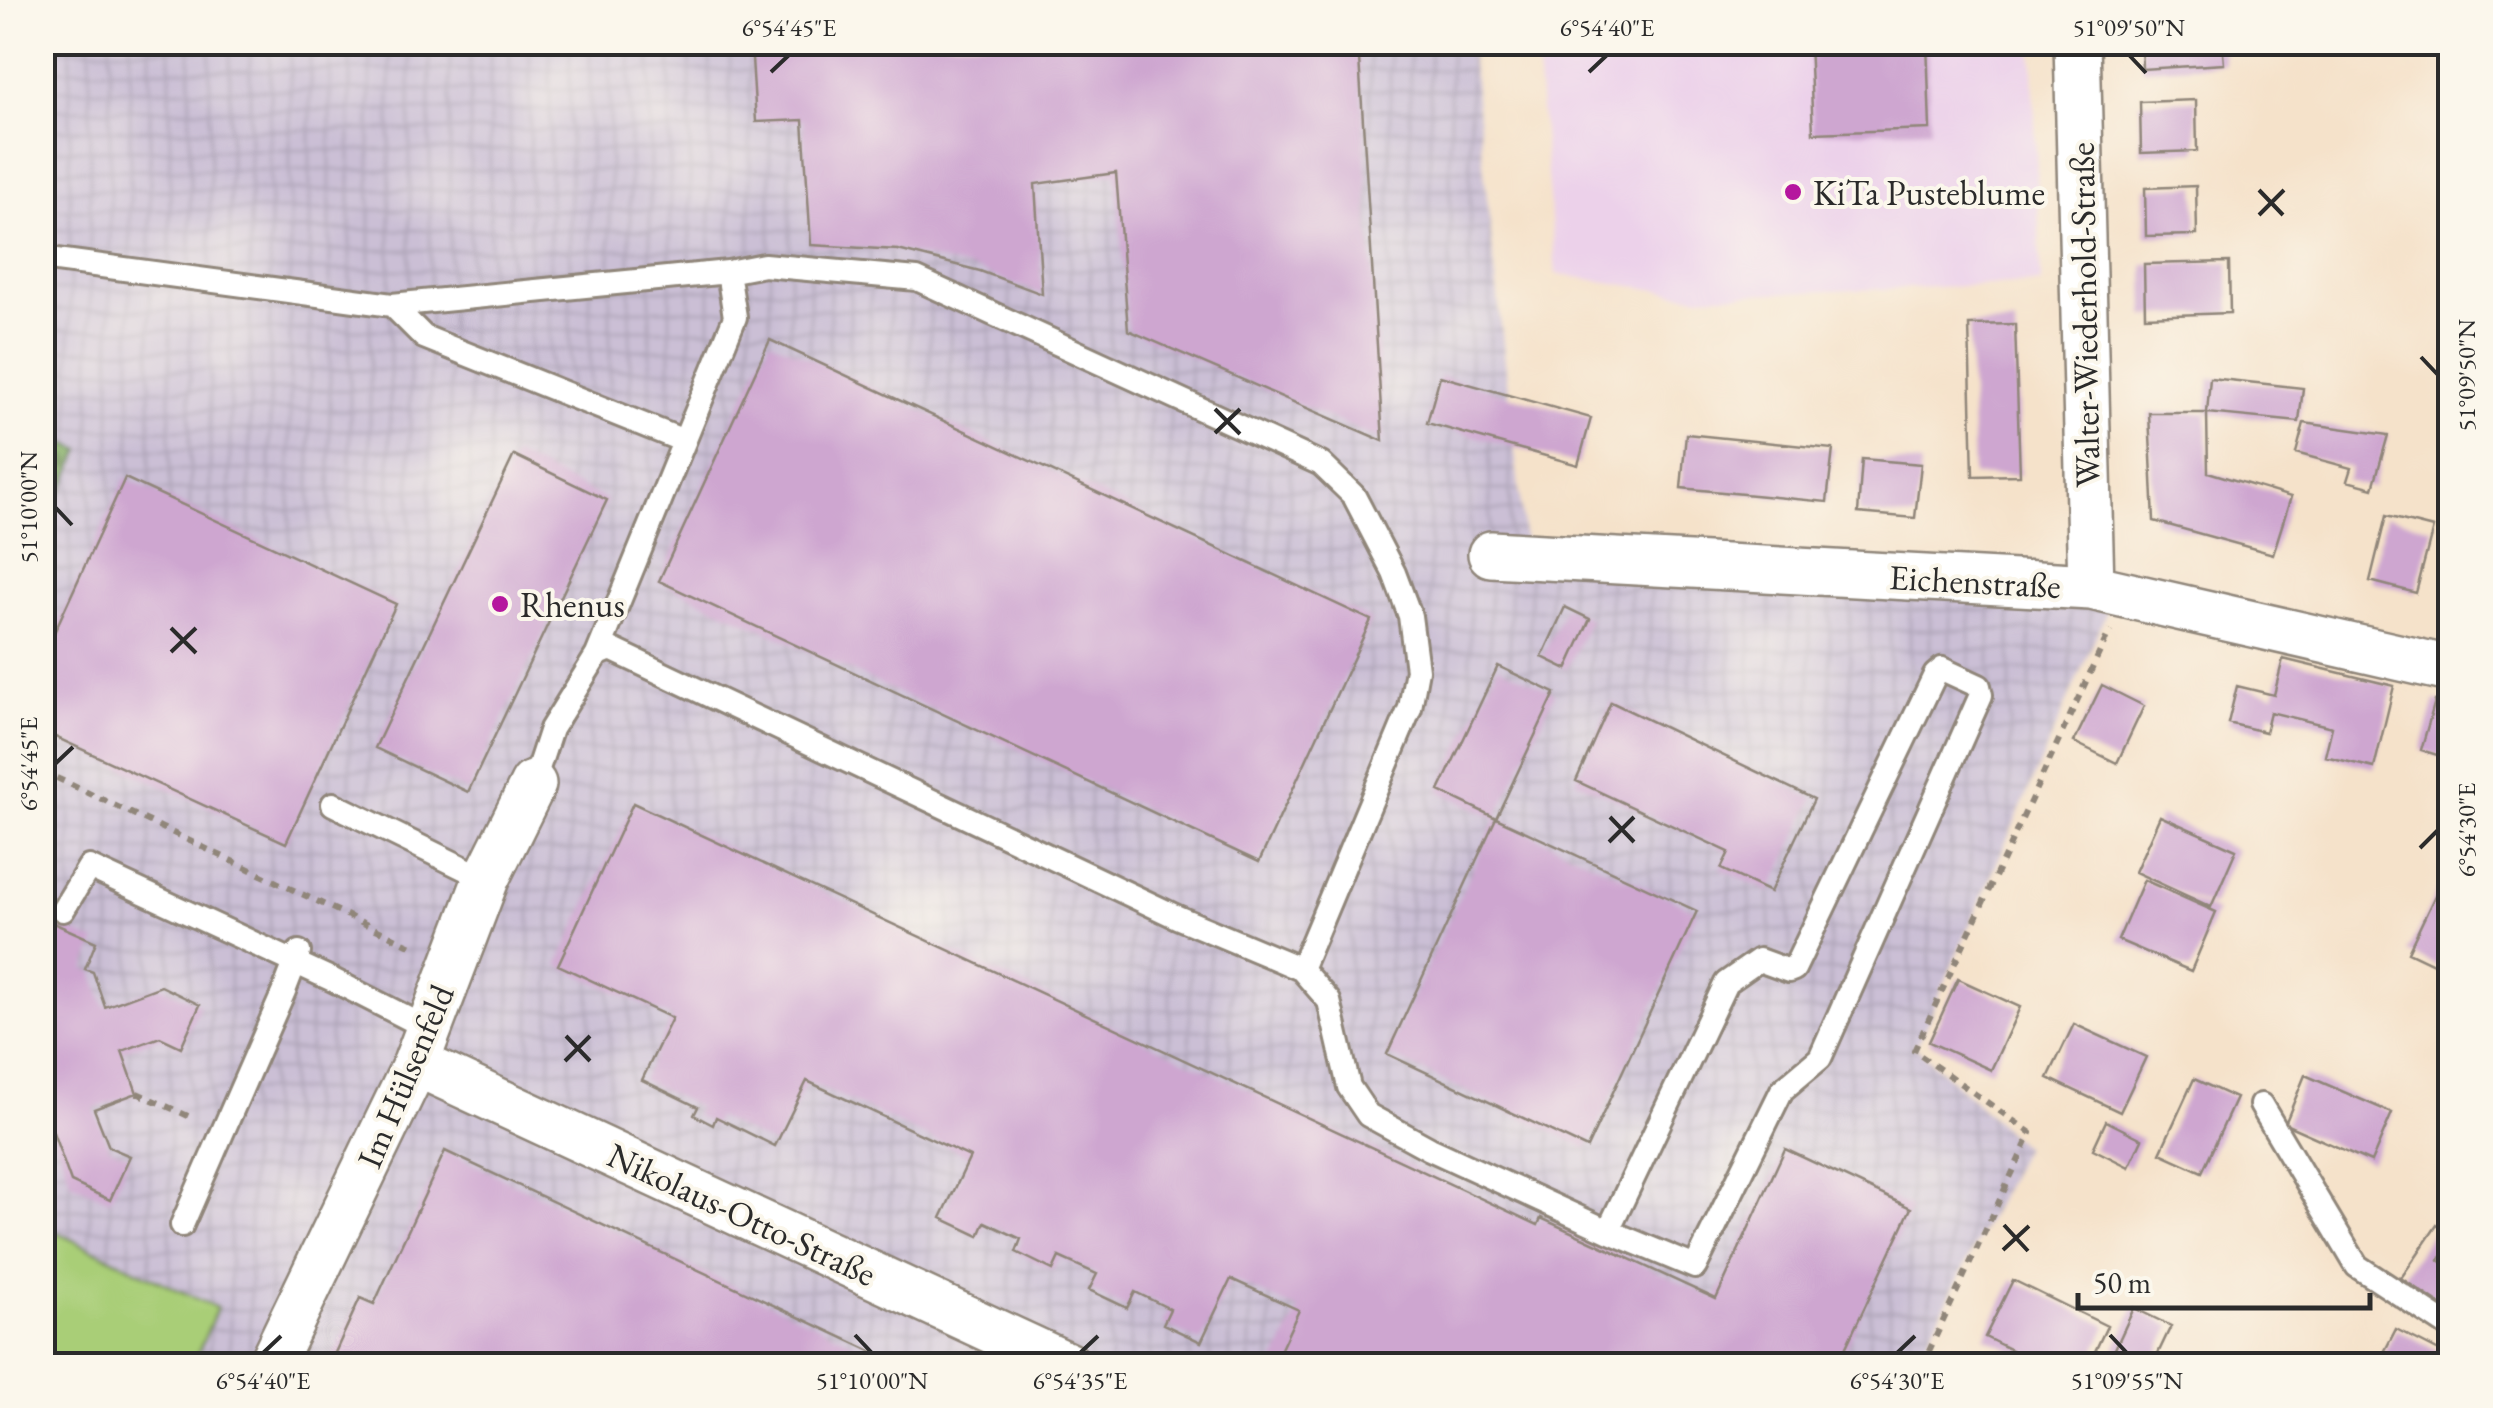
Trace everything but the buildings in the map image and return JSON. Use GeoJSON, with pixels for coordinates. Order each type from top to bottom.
{"type":"FeatureCollection","features":[{"type":"Feature","properties":{"kind":"street","name":"Walter-Wiederhold-Straße"},"geometry":{"type":"LineString","coordinates":[[2077,42],[2102,603]]}},
{"type":"Feature","properties":{"kind":"street","name":"Eichenstraße"},"geometry":{"type":"LineString","coordinates":[[1491,554],[2102,603],[2450,668]]}},
{"type":"Feature","properties":{"kind":"street","name":"Im Hülsenfeld"},"geometry":{"type":"LineString","coordinates":[[270,1366],[422,1046],[486,879],[533,784]]}},
{"type":"Feature","properties":{"kind":"street","name":"Nikolaus-Otto-Straße"},"geometry":{"type":"LineString","coordinates":[[422,1046],[1069,1366]]}},
{"type":"Feature","properties":{"kind":"lane"},"geometry":{"type":"LineString","coordinates":[[42,258],[392,304],[728,272],[764,265],[917,279],[1321,464],[1354,496],[1394,573],[1410,616],[1416,670],[1410,708],[1301,969]]}},
{"type":"Feature","properties":{"kind":"lane"},"geometry":{"type":"LineString","coordinates":[[533,784],[550,730],[597,655],[735,317],[728,272]]}},
{"type":"Feature","properties":{"kind":"lane"},"geometry":{"type":"LineString","coordinates":[[392,304],[424,337],[684,441]]}},
{"type":"Feature","properties":{"kind":"lane"},"geometry":{"type":"LineString","coordinates":[[597,655],[610,649],[1178,917],[1301,969],[1329,1001],[1350,1087],[1368,1115],[1430,1149],[1608,1231],[1695,1267],[1782,1090],[1820,1058],[1981,695],[1978,686],[1942,669],[1935,675],[1794,969],[1788,971],[1759,960],[1726,983],[1608,1231]]}},
{"type":"Feature","properties":{"kind":"lane"},"geometry":{"type":"LineString","coordinates":[[333,804],[486,879]]}},
{"type":"Feature","properties":{"kind":"lane"},"geometry":{"type":"LineString","coordinates":[[63,910],[89,867],[297,957],[422,1046]]}},
{"type":"Feature","properties":{"kind":"lane"},"geometry":{"type":"LineString","coordinates":[[182,1225],[297,957]]}},
{"type":"Feature","properties":{"kind":"lane"},"geometry":{"type":"LineString","coordinates":[[2261,1105],[2357,1266],[2450,1328]]}},
{"type":"Feature","properties":{"kind":"path"},"geometry":{"type":"LineString","coordinates":[[1922,1366],[2031,1132],[1914,1051],[2102,603]]}},
{"type":"Feature","properties":{"kind":"path"},"geometry":{"type":"LineString","coordinates":[[42,771],[400,941]]}},
{"type":"Feature","properties":{"kind":"path"},"geometry":{"type":"LineString","coordinates":[[137,1093],[223,1132]]}},
{"type":"Feature","properties":{"kind":"shaded area"},"geometry":{"type":"Polygon","coordinates":[[[42,43],[1470,43],[1525,543],[2113,597],[1920,1039],[1914,1045],[2024,1147],[1915,1365],[43,1365],[42,43]]]}},
{"type":"Feature","properties":{"kind":"shaded area","name":"KiTa Pusteblume"},"geometry":{"type":"Polygon","coordinates":[[[1535,43],[2032,43],[2041,283],[1696,296],[1556,274],[1535,43]]]}},
{"type":"Feature","properties":{"kind":"green space"},"geometry":{"type":"Polygon","coordinates":[[[43,434],[81,450],[43,530],[43,434]]]}},
{"type":"Feature","properties":{"kind":"green space"},"geometry":{"type":"Polygon","coordinates":[[[43,1226],[217,1308],[193,1365],[43,1365],[43,1226]]]}},
{"type":"Feature","properties":{"kind":"place","name":"KiTa Pusteblume"},"geometry":{"type":"Point","coordinates":[1793,192]}},
{"type":"Feature","properties":{"kind":"place","name":"Rhenus"},"geometry":{"type":"Point","coordinates":[500,604]}}]}
